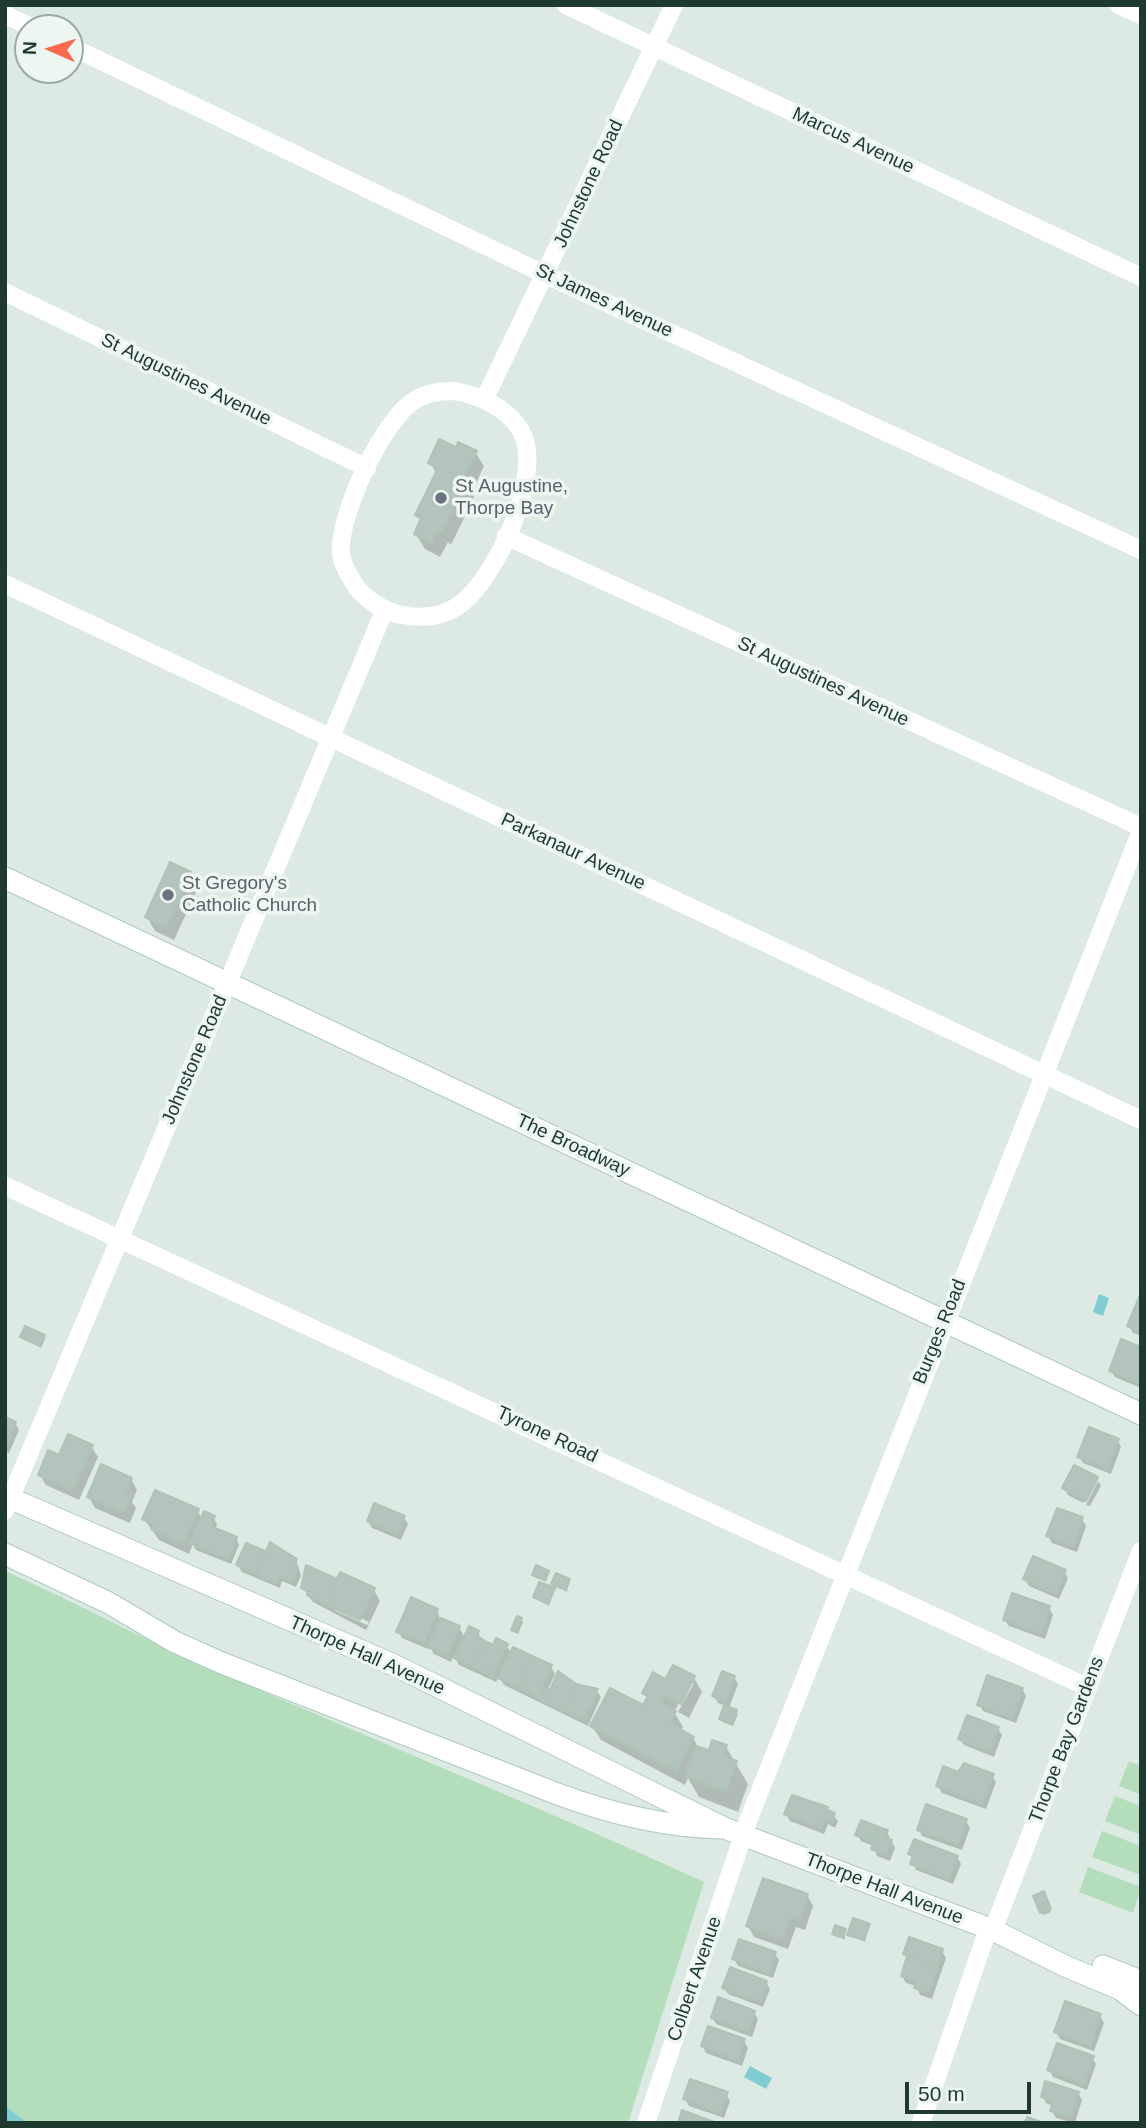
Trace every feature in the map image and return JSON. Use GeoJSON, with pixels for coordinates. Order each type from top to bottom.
{"type":"FeatureCollection","features":[{"type":"Feature","properties":{"kind":"street","name":"Marcus Avenue"},"geometry":{"type":"LineString","coordinates":[[566,5],[1141,278]]}},
{"type":"Feature","properties":{"kind":"street","name":"Johnstone Road"},"geometry":{"type":"LineString","coordinates":[[484,400],[674,5]]}},
{"type":"Feature","properties":{"kind":"street"},"geometry":{"type":"LineString","coordinates":[[1119,5],[1141,15]]}},
{"type":"Feature","properties":{"kind":"street","name":"St James Avenue"},"geometry":{"type":"LineString","coordinates":[[84,53],[546,275],[1141,550]]}},
{"type":"Feature","properties":{"kind":"street","name":"St Augustines Avenue"},"geometry":{"type":"LineString","coordinates":[[5,292],[366,468]]}},
{"type":"Feature","properties":{"kind":"street"},"geometry":{"type":"LineString","coordinates":[[456,391],[484,400],[510,418],[522,432],[527,447],[528,474],[506,536],[471,594],[454,608],[431,617],[415,618],[385,609],[359,590],[341,555],[345,527],[366,468],[391,425],[412,401],[425,395],[456,391]]}},
{"type":"Feature","properties":{"kind":"street","name":"St Augustines Avenue"},"geometry":{"type":"LineString","coordinates":[[506,536],[1141,829]]}},
{"type":"Feature","properties":{"kind":"street","name":"Parkanaur Avenue"},"geometry":{"type":"LineString","coordinates":[[5,584],[1141,1120]]}},
{"type":"Feature","properties":{"kind":"street","name":"Johnstone Road"},"geometry":{"type":"LineString","coordinates":[[7,1502],[385,609]]}},
{"type":"Feature","properties":{"kind":"street","name":"Burges Road"},"geometry":{"type":"LineString","coordinates":[[733,1831],[845,1574],[1141,829]]}},
{"type":"Feature","properties":{"kind":"street","name":"The Broadway"},"geometry":{"type":"LineString","coordinates":[[5,878],[1141,1415]]}},
{"type":"Feature","properties":{"kind":"street","name":"Tyrone Road"},"geometry":{"type":"LineString","coordinates":[[5,1186],[1087,1687]]}},
{"type":"Feature","properties":{"kind":"street","name":"Thorpe Hall Avenue"},"geometry":{"type":"LineString","coordinates":[[7,1502],[396,1666],[733,1831],[995,1931],[1071,1954],[1141,1981]]}},
{"type":"Feature","properties":{"kind":"street","name":"Thorpe Bay Gardens"},"geometry":{"type":"LineString","coordinates":[[922,2123],[1141,1551]]}},
{"type":"Feature","properties":{"kind":"street","name":"Thorpe Hall Avenue"},"geometry":{"type":"LineString","coordinates":[[5,1554],[108,1603],[176,1642],[222,1663],[594,1808],[689,1827],[733,1831]]}},
{"type":"Feature","properties":{"kind":"street","name":"Colbert Avenue"},"geometry":{"type":"LineString","coordinates":[[646,2123],[733,1831]]}},
{"type":"Feature","properties":{"kind":"street","name":"Thorpe Hall Avenue"},"geometry":{"type":"LineString","coordinates":[[995,1931],[1065,1966],[1121,1989],[1141,2005]]}},
{"type":"Feature","properties":{"kind":"green space"},"geometry":{"type":"Polygon","coordinates":[[[5,1571],[216,1671],[704,1882],[628,2123],[5,2123],[5,1571]]]}},
{"type":"Feature","properties":{"kind":"green space"},"geometry":{"type":"Polygon","coordinates":[[[1129,1761],[1141,1766],[1141,1795],[1119,1786],[1129,1761]]]}},
{"type":"Feature","properties":{"kind":"green space"},"geometry":{"type":"Polygon","coordinates":[[[1115,1796],[1141,1806],[1141,1835],[1105,1821],[1115,1796]]]}},
{"type":"Feature","properties":{"kind":"green space"},"geometry":{"type":"Polygon","coordinates":[[[1102,1831],[1141,1846],[1141,1875],[1092,1857],[1102,1831]]]}},
{"type":"Feature","properties":{"kind":"green space"},"geometry":{"type":"Polygon","coordinates":[[[1088,1867],[1141,1887],[1133,1913],[1079,1892],[1088,1867]]]}},
{"type":"Feature","properties":{"kind":"water"},"geometry":{"type":"Polygon","coordinates":[[[1099,1294],[1109,1298],[1103,1316],[1093,1312],[1099,1294]]]}},
{"type":"Feature","properties":{"kind":"water"},"geometry":{"type":"Polygon","coordinates":[[[750,2066],[772,2078],[766,2089],[744,2077],[750,2066]]]}},
{"type":"Feature","properties":{"kind":"water"},"geometry":{"type":"Polygon","coordinates":[[[5,2106],[28,2123],[5,2123],[5,2106]]]}},
{"type":"Feature","properties":{"kind":"building","name":"St Augustine, Thorpe Bay"},"geometry":{"type":"Polygon","coordinates":[[[439,439],[456,447],[458,442],[477,451],[463,479],[467,481],[442,532],[439,529],[432,543],[414,534],[421,518],[415,515],[438,468],[428,463],[439,439]]]}},
{"type":"Feature","properties":{"kind":"building","name":"St Gregory's Catholic Church"},"geometry":{"type":"Polygon","coordinates":[[[170,862],[191,872],[166,927],[145,917],[170,862]]]}},
{"type":"Feature","properties":{"kind":"building"},"geometry":{"type":"Polygon","coordinates":[[[1141,1295],[1141,1332],[1127,1326],[1141,1295]]]}},
{"type":"Feature","properties":{"kind":"building"},"geometry":{"type":"Polygon","coordinates":[[[25,1326],[45,1335],[40,1346],[20,1337],[25,1326]]]}},
{"type":"Feature","properties":{"kind":"building"},"geometry":{"type":"Polygon","coordinates":[[[1121,1339],[1141,1347],[1141,1384],[1109,1371],[1121,1339]]]}},
{"type":"Feature","properties":{"kind":"building"},"geometry":{"type":"Polygon","coordinates":[[[5,1417],[16,1422],[5,1447],[5,1417]]]}},
{"type":"Feature","properties":{"kind":"building"},"geometry":{"type":"Polygon","coordinates":[[[1089,1427],[1119,1439],[1107,1468],[1077,1457],[1089,1427]]]}},
{"type":"Feature","properties":{"kind":"building"},"geometry":{"type":"Polygon","coordinates":[[[68,1434],[93,1445],[73,1490],[38,1475],[48,1450],[59,1455],[68,1434]]]}},
{"type":"Feature","properties":{"kind":"building"},"geometry":{"type":"Polygon","coordinates":[[[101,1464],[132,1478],[125,1494],[131,1496],[124,1513],[87,1497],[101,1464]]]}},
{"type":"Feature","properties":{"kind":"building"},"geometry":{"type":"Polygon","coordinates":[[[1074,1465],[1098,1477],[1086,1501],[1062,1488],[1074,1465]]]}},
{"type":"Feature","properties":{"kind":"building"},"geometry":{"type":"Polygon","coordinates":[[[155,1490],[199,1509],[183,1544],[151,1529],[153,1524],[142,1519],[155,1490]]]}},
{"type":"Feature","properties":{"kind":"building"},"geometry":{"type":"Polygon","coordinates":[[[374,1503],[405,1516],[397,1534],[367,1521],[374,1503]]]}},
{"type":"Feature","properties":{"kind":"building"},"geometry":{"type":"Polygon","coordinates":[[[1057,1508],[1083,1517],[1073,1546],[1046,1536],[1057,1508]]]}},
{"type":"Feature","properties":{"kind":"building"},"geometry":{"type":"Polygon","coordinates":[[[204,1511],[215,1516],[210,1526],[237,1537],[228,1559],[190,1543],[204,1511]]]}},
{"type":"Feature","properties":{"kind":"building"},"geometry":{"type":"Polygon","coordinates":[[[270,1542],[297,1559],[294,1566],[298,1568],[292,1581],[279,1576],[276,1583],[256,1574],[270,1542]]]}},
{"type":"Feature","properties":{"kind":"building"},"geometry":{"type":"Polygon","coordinates":[[[246,1543],[265,1551],[256,1574],[236,1565],[246,1543]]]}},
{"type":"Feature","properties":{"kind":"building"},"geometry":{"type":"Polygon","coordinates":[[[1033,1556],[1066,1570],[1056,1593],[1023,1579],[1033,1556]]]}},
{"type":"Feature","properties":{"kind":"building"},"geometry":{"type":"Polygon","coordinates":[[[306,1565],[337,1579],[325,1604],[307,1595],[308,1591],[301,1588],[306,1565]]]}},
{"type":"Feature","properties":{"kind":"building"},"geometry":{"type":"Polygon","coordinates":[[[536,1565],[549,1571],[545,1580],[532,1575],[536,1565]]]}},
{"type":"Feature","properties":{"kind":"building"},"geometry":{"type":"Polygon","coordinates":[[[340,1572],[375,1588],[360,1620],[325,1604],[340,1572]]]}},
{"type":"Feature","properties":{"kind":"building"},"geometry":{"type":"Polygon","coordinates":[[[556,1573],[570,1579],[566,1590],[551,1584],[556,1573]]]}},
{"type":"Feature","properties":{"kind":"building"},"geometry":{"type":"Polygon","coordinates":[[[539,1582],[555,1588],[548,1604],[533,1597],[539,1582]]]}},
{"type":"Feature","properties":{"kind":"building"},"geometry":{"type":"Polygon","coordinates":[[[1012,1593],[1050,1606],[1041,1633],[1003,1620],[1012,1593]]]}},
{"type":"Feature","properties":{"kind":"building"},"geometry":{"type":"Polygon","coordinates":[[[411,1597],[438,1609],[424,1643],[396,1632],[411,1597]]]}},
{"type":"Feature","properties":{"kind":"building"},"geometry":{"type":"Polygon","coordinates":[[[517,1616],[522,1618],[516,1632],[511,1630],[517,1616]]]}},
{"type":"Feature","properties":{"kind":"building"},"geometry":{"type":"Polygon","coordinates":[[[441,1618],[460,1626],[447,1656],[428,1647],[441,1618]]]}},
{"type":"Feature","properties":{"kind":"building"},"geometry":{"type":"Polygon","coordinates":[[[469,1626],[479,1631],[477,1636],[485,1641],[473,1667],[454,1658],[469,1626]]]}},
{"type":"Feature","properties":{"kind":"building"},"geometry":{"type":"Polygon","coordinates":[[[496,1638],[508,1644],[492,1676],[473,1667],[485,1641],[493,1645],[496,1638]]]}},
{"type":"Feature","properties":{"kind":"building"},"geometry":{"type":"Polygon","coordinates":[[[513,1647],[532,1656],[518,1687],[498,1678],[513,1647]]]}},
{"type":"Feature","properties":{"kind":"building"},"geometry":{"type":"Polygon","coordinates":[[[532,1656],[552,1665],[538,1697],[518,1687],[532,1656]]]}},
{"type":"Feature","properties":{"kind":"building"},"geometry":{"type":"Polygon","coordinates":[[[673,1665],[695,1676],[681,1704],[664,1695],[660,1703],[676,1711],[670,1723],[694,1737],[676,1771],[590,1726],[610,1688],[643,1705],[648,1696],[642,1693],[653,1672],[665,1679],[673,1665]]]}},
{"type":"Feature","properties":{"kind":"building"},"geometry":{"type":"Polygon","coordinates":[[[558,1671],[576,1684],[564,1711],[540,1700],[545,1688],[550,1690],[558,1671]]]}},
{"type":"Feature","properties":{"kind":"building"},"geometry":{"type":"Polygon","coordinates":[[[722,1671],[735,1676],[725,1701],[712,1696],[722,1671]]]}},
{"type":"Feature","properties":{"kind":"building"},"geometry":{"type":"Polygon","coordinates":[[[987,1675],[1023,1688],[1012,1718],[977,1705],[987,1675]]]}},
{"type":"Feature","properties":{"kind":"building"},"geometry":{"type":"Polygon","coordinates":[[[576,1684],[598,1689],[584,1720],[564,1711],[576,1684]]]}},
{"type":"Feature","properties":{"kind":"building"},"geometry":{"type":"Polygon","coordinates":[[[724,1705],[737,1710],[732,1724],[719,1719],[724,1705]]]}},
{"type":"Feature","properties":{"kind":"building"},"geometry":{"type":"Polygon","coordinates":[[[967,1715],[999,1727],[990,1751],[958,1739],[967,1715]]]}},
{"type":"Feature","properties":{"kind":"building"},"geometry":{"type":"Polygon","coordinates":[[[712,1740],[727,1745],[723,1756],[737,1761],[726,1791],[685,1776],[696,1746],[709,1750],[712,1740]]]}},
{"type":"Feature","properties":{"kind":"building"},"geometry":{"type":"Polygon","coordinates":[[[964,1763],[994,1774],[982,1804],[936,1786],[943,1766],[958,1772],[964,1763]]]}},
{"type":"Feature","properties":{"kind":"building"},"geometry":{"type":"Polygon","coordinates":[[[792,1795],[828,1807],[827,1810],[835,1813],[832,1822],[824,1819],[821,1828],[784,1814],[792,1795]]]}},
{"type":"Feature","properties":{"kind":"building"},"geometry":{"type":"Polygon","coordinates":[[[926,1804],[967,1819],[958,1844],[917,1830],[926,1804]]]}},
{"type":"Feature","properties":{"kind":"building"},"geometry":{"type":"Polygon","coordinates":[[[861,1820],[879,1827],[874,1842],[855,1835],[861,1820]]]}},
{"type":"Feature","properties":{"kind":"building"},"geometry":{"type":"Polygon","coordinates":[[[879,1827],[888,1830],[885,1838],[892,1840],[886,1855],[871,1849],[879,1827]]]}},
{"type":"Feature","properties":{"kind":"building"},"geometry":{"type":"Polygon","coordinates":[[[914,1839],[958,1856],[949,1879],[910,1864],[913,1856],[908,1854],[914,1839]]]}},
{"type":"Feature","properties":{"kind":"building"},"geometry":{"type":"Polygon","coordinates":[[[763,1878],[808,1894],[799,1920],[790,1917],[782,1939],[746,1926],[763,1878]]]}},
{"type":"Feature","properties":{"kind":"building"},"geometry":{"type":"Polygon","coordinates":[[[1044,1891],[1051,1909],[1040,1913],[1033,1896],[1044,1891]]]}},
{"type":"Feature","properties":{"kind":"building"},"geometry":{"type":"Polygon","coordinates":[[[853,1918],[870,1924],[864,1940],[847,1935],[853,1918]]]}},
{"type":"Feature","properties":{"kind":"building"},"geometry":{"type":"Polygon","coordinates":[[[835,1925],[846,1929],[843,1938],[832,1934],[835,1925]]]}},
{"type":"Feature","properties":{"kind":"building"},"geometry":{"type":"Polygon","coordinates":[[[909,1937],[943,1949],[937,1967],[903,1954],[909,1937]]]}},
{"type":"Feature","properties":{"kind":"building"},"geometry":{"type":"Polygon","coordinates":[[[739,1939],[776,1952],[769,1973],[732,1959],[739,1939]]]}},
{"type":"Feature","properties":{"kind":"building"},"geometry":{"type":"Polygon","coordinates":[[[907,1956],[937,1967],[929,1993],[914,1988],[916,1982],[901,1976],[907,1956]]]}},
{"type":"Feature","properties":{"kind":"building"},"geometry":{"type":"Polygon","coordinates":[[[730,1967],[767,1981],[760,2001],[722,1988],[730,1967]]]}},
{"type":"Feature","properties":{"kind":"building"},"geometry":{"type":"Polygon","coordinates":[[[718,1997],[755,2011],[748,2031],[711,2018],[718,1997]]]}},
{"type":"Feature","properties":{"kind":"building"},"geometry":{"type":"Polygon","coordinates":[[[1065,2001],[1101,2014],[1090,2046],[1054,2032],[1065,2001]]]}},
{"type":"Feature","properties":{"kind":"building"},"geometry":{"type":"Polygon","coordinates":[[[708,2026],[745,2039],[738,2060],[701,2046],[708,2026]]]}},
{"type":"Feature","properties":{"kind":"building"},"geometry":{"type":"Polygon","coordinates":[[[1057,2043],[1094,2056],[1084,2084],[1047,2070],[1057,2043]]]}},
{"type":"Feature","properties":{"kind":"building"},"geometry":{"type":"Polygon","coordinates":[[[690,2079],[728,2092],[720,2113],[683,2099],[690,2079]]]}},
{"type":"Feature","properties":{"kind":"building"},"geometry":{"type":"Polygon","coordinates":[[[1045,2081],[1079,2092],[1071,2117],[1050,2111],[1053,2101],[1041,2097],[1045,2081]]]}},
{"type":"Feature","properties":{"kind":"building"},"geometry":{"type":"Polygon","coordinates":[[[682,2110],[717,2123],[678,2123],[682,2110]]]}},
{"type":"Feature","properties":{"kind":"building"},"geometry":{"type":"Polygon","coordinates":[[[1027,2117],[1044,2123],[1025,2123],[1027,2117]]]}},
{"type":"Feature","properties":{"kind":"place","name":"St Augustine, Thorpe Bay"},"geometry":{"type":"Point","coordinates":[441,498]}},
{"type":"Feature","properties":{"kind":"place","name":"St Gregory's Catholic Church"},"geometry":{"type":"Point","coordinates":[168,895]}}]}
